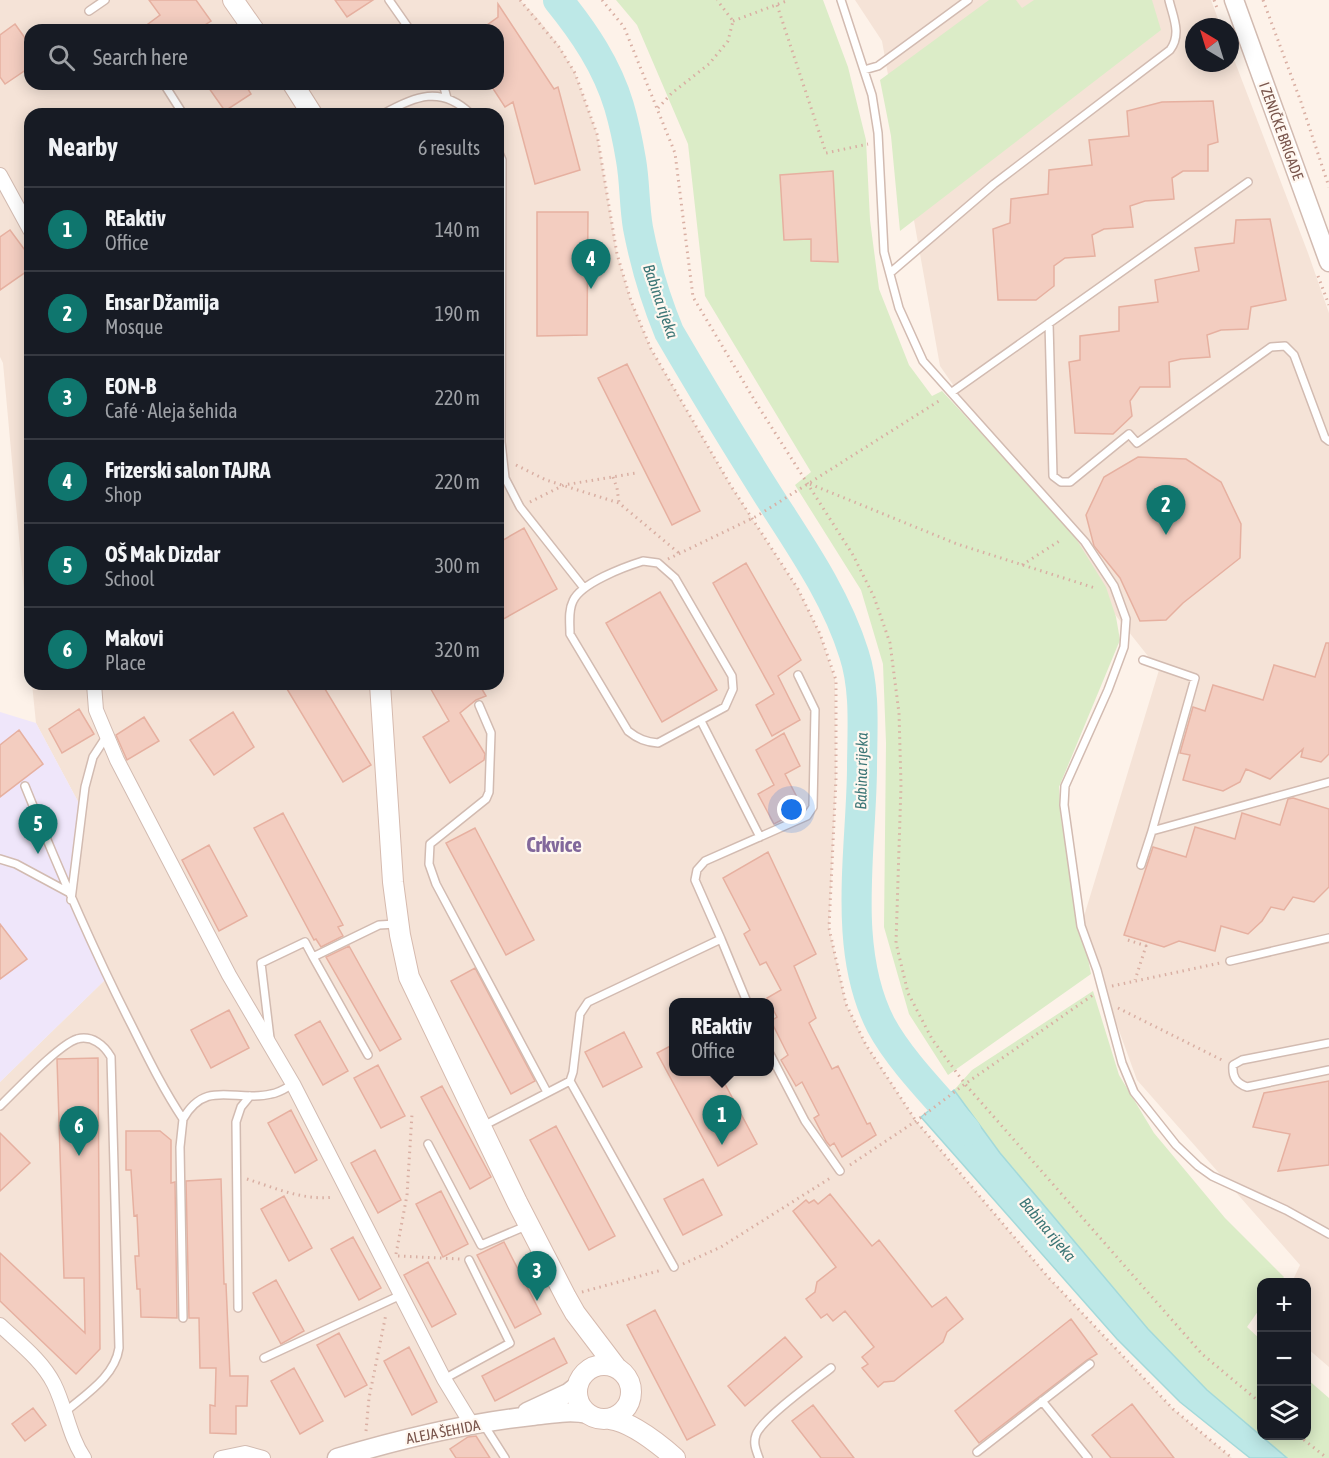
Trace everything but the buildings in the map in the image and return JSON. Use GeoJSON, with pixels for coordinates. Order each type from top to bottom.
{"type":"FeatureCollection","features":[{"type":"Feature","properties":{"kind":"main road"},"geometry":{"type":"LineString","coordinates":[[233,0],[250,24]]}},
{"type":"Feature","properties":{"kind":"main road"},"geometry":{"type":"LineString","coordinates":[[297,90],[308,108]]}},
{"type":"Feature","properties":{"kind":"main road"},"geometry":{"type":"LineString","coordinates":[[380,690],[393,882],[398,923],[409,977],[529,1225],[571,1305],[585,1341],[586,1359],[580,1380],[578,1401],[588,1414],[598,1419],[620,1420],[669,1453]]}},
{"type":"Feature","properties":{"kind":"main road"},"geometry":{"type":"LineString","coordinates":[[571,1305],[616,1367],[629,1380],[631,1398],[643,1420],[669,1453]]}},
{"type":"Feature","properties":{"kind":"main road"},"geometry":{"type":"LineString","coordinates":[[580,1380],[590,1369],[598,1365],[616,1367]]}},
{"type":"Feature","properties":{"kind":"main road"},"geometry":{"type":"LineString","coordinates":[[610,1419],[624,1412],[631,1398]]}},
{"type":"Feature","properties":{"kind":"street","name":"I ZENIČKE BRIGADE"},"geometry":{"type":"LineString","coordinates":[[1234,0],[1329,262]]}},
{"type":"Feature","properties":{"kind":"street"},"geometry":{"type":"LineString","coordinates":[[0,175],[24,219]]}},
{"type":"Feature","properties":{"kind":"street"},"geometry":{"type":"LineString","coordinates":[[94,690],[96,710],[117,760],[223,965],[293,1084],[350,1196],[395,1298],[444,1379],[478,1424]]}},
{"type":"Feature","properties":{"kind":"street"},"geometry":{"type":"LineString","coordinates":[[0,1325],[40,1362],[54,1383],[71,1432],[84,1458]]}},
{"type":"Feature","properties":{"kind":"street","name":"ALEJA ŠEHIDA"},"geometry":{"type":"LineString","coordinates":[[515,1418],[568,1393],[580,1380]]}},
{"type":"Feature","properties":{"kind":"street","name":"ALEJA ŠEHIDA"},"geometry":{"type":"LineString","coordinates":[[337,1458],[421,1435],[478,1424],[575,1412],[588,1414]]}},
{"type":"Feature","properties":{"kind":"street"},"geometry":{"type":"LineString","coordinates":[[221,1458],[245,1453],[263,1458]]}},
{"type":"Feature","properties":{"kind":"lane"},"geometry":{"type":"LineString","coordinates":[[89,11],[105,0]]}},
{"type":"Feature","properties":{"kind":"lane"},"geometry":{"type":"LineString","coordinates":[[389,0],[406,24]]}},
{"type":"Feature","properties":{"kind":"lane"},"geometry":{"type":"LineString","coordinates":[[841,0],[872,94],[879,142],[884,252],[899,309],[923,361],[1085,542],[1114,586],[1126,619],[1124,647],[1108,690],[1065,786],[1064,805],[1082,926],[1122,1063],[1134,1092],[1176,1145],[1198,1166],[1212,1176],[1286,1210],[1329,1234]]}},
{"type":"Feature","properties":{"kind":"lane"},"geometry":{"type":"LineString","coordinates":[[864,70],[878,66],[968,0]]}},
{"type":"Feature","properties":{"kind":"lane"},"geometry":{"type":"LineString","coordinates":[[890,273],[994,184],[1170,50],[1176,43],[1177,33],[1169,0]]}},
{"type":"Feature","properties":{"kind":"lane"},"geometry":{"type":"LineString","coordinates":[[168,90],[179,108]]}},
{"type":"Feature","properties":{"kind":"lane"},"geometry":{"type":"LineString","coordinates":[[445,90],[447,98]]}},
{"type":"Feature","properties":{"kind":"lane"},"geometry":{"type":"LineString","coordinates":[[394,108],[409,100],[429,95],[447,98],[465,108]]}},
{"type":"Feature","properties":{"kind":"lane"},"geometry":{"type":"LineString","coordinates":[[952,392],[1248,182]]}},
{"type":"Feature","properties":{"kind":"lane"},"geometry":{"type":"LineString","coordinates":[[1049,323],[1053,476],[1061,482],[1070,482],[1129,434],[1137,443],[1271,347],[1285,346],[1294,355],[1325,438],[1329,441]]}},
{"type":"Feature","properties":{"kind":"lane"},"geometry":{"type":"LineString","coordinates":[[504,468],[505,478],[520,507],[584,588]]}},
{"type":"Feature","properties":{"kind":"lane"},"geometry":{"type":"LineString","coordinates":[[643,561],[658,563],[675,578],[732,676],[733,689],[725,707],[658,742],[649,742],[637,738],[628,731],[570,634],[569,616],[573,600],[584,588],[630,565],[643,561]]}},
{"type":"Feature","properties":{"kind":"lane"},"geometry":{"type":"LineString","coordinates":[[1141,865],[1195,678],[1143,660]]}},
{"type":"Feature","properties":{"kind":"lane"},"geometry":{"type":"LineString","coordinates":[[745,998],[695,880],[697,870],[705,861],[807,816],[813,807],[815,710],[798,675]]}},
{"type":"Feature","properties":{"kind":"lane"},"geometry":{"type":"LineString","coordinates":[[479,705],[491,733],[489,792],[486,799],[430,844],[429,864],[433,879],[548,1092]]}},
{"type":"Feature","properties":{"kind":"lane"},"geometry":{"type":"LineString","coordinates":[[700,721],[760,837]]}},
{"type":"Feature","properties":{"kind":"lane"},"geometry":{"type":"LineString","coordinates":[[70,896],[85,787],[93,757],[107,736]]}},
{"type":"Feature","properties":{"kind":"lane"},"geometry":{"type":"LineString","coordinates":[[1152,831],[1329,782]]}},
{"type":"Feature","properties":{"kind":"lane"},"geometry":{"type":"LineString","coordinates":[[25,786],[70,896],[107,978],[165,1093],[183,1119]]}},
{"type":"Feature","properties":{"kind":"lane"},"geometry":{"type":"LineString","coordinates":[[0,859],[16,864],[70,896]]}},
{"type":"Feature","properties":{"kind":"lane"},"geometry":{"type":"LineString","coordinates":[[313,957],[379,926],[398,923]]}},
{"type":"Feature","properties":{"kind":"lane"},"geometry":{"type":"LineString","coordinates":[[1230,961],[1329,938]]}},
{"type":"Feature","properties":{"kind":"lane"},"geometry":{"type":"LineString","coordinates":[[481,1127],[570,1081],[580,1014],[588,1002],[722,939]]}},
{"type":"Feature","properties":{"kind":"lane"},"geometry":{"type":"LineString","coordinates":[[272,1048],[261,963],[305,942],[368,1055]]}},
{"type":"Feature","properties":{"kind":"lane"},"geometry":{"type":"LineString","coordinates":[[0,1106],[42,1066],[75,1040],[83,1038],[93,1040],[101,1044],[111,1057],[119,1347],[117,1358],[102,1380],[65,1412]]}},
{"type":"Feature","properties":{"kind":"lane"},"geometry":{"type":"LineString","coordinates":[[1329,1043],[1242,1060],[1233,1065],[1234,1077],[1240,1084],[1247,1087],[1329,1070]]}},
{"type":"Feature","properties":{"kind":"lane"},"geometry":{"type":"LineString","coordinates":[[774,1062],[805,1121],[840,1171]]}},
{"type":"Feature","properties":{"kind":"lane"},"geometry":{"type":"LineString","coordinates":[[570,1081],[674,1267]]}},
{"type":"Feature","properties":{"kind":"lane"},"geometry":{"type":"LineString","coordinates":[[183,1318],[180,1147],[183,1119],[192,1104],[208,1095],[272,1094],[293,1084]]}},
{"type":"Feature","properties":{"kind":"lane"},"geometry":{"type":"LineString","coordinates":[[238,1308],[236,1122],[241,1107],[250,1096]]}},
{"type":"Feature","properties":{"kind":"lane"},"geometry":{"type":"LineString","coordinates":[[428,1144],[481,1245],[529,1225]]}},
{"type":"Feature","properties":{"kind":"lane"},"geometry":{"type":"LineString","coordinates":[[444,1379],[510,1342],[469,1260]]}},
{"type":"Feature","properties":{"kind":"lane"},"geometry":{"type":"LineString","coordinates":[[264,1358],[395,1298]]}},
{"type":"Feature","properties":{"kind":"lane"},"geometry":{"type":"LineString","coordinates":[[977,1452],[1090,1364]]}},
{"type":"Feature","properties":{"kind":"lane"},"geometry":{"type":"LineString","coordinates":[[759,1458],[755,1446],[756,1434],[765,1422],[831,1368]]}},
{"type":"Feature","properties":{"kind":"lane"},"geometry":{"type":"LineString","coordinates":[[1042,1401],[1088,1458]]}},
{"type":"Feature","properties":{"kind":"lane"},"geometry":{"type":"LineString","coordinates":[[478,1424],[505,1458]]}},
{"type":"Feature","properties":{"kind":"path"},"geometry":{"type":"LineString","coordinates":[[520,0],[559,46],[574,73],[597,134],[617,254],[631,301],[651,349],[731,486],[798,589],[820,634],[836,680],[836,779],[829,928],[846,1004],[866,1045],[916,1121],[1048,1277],[1173,1409],[1232,1458]]}},
{"type":"Feature","properties":{"kind":"path"},"geometry":{"type":"LineString","coordinates":[[602,0],[624,27],[675,153],[693,297],[864,576],[890,643],[899,713],[901,785],[896,943],[908,993],[932,1039],[965,1084],[1202,1354],[1257,1400]]}},
{"type":"Feature","properties":{"kind":"path"},"geometry":{"type":"LineString","coordinates":[[717,0],[733,21]]}},
{"type":"Feature","properties":{"kind":"path"},"geometry":{"type":"LineString","coordinates":[[733,21],[789,0]]}},
{"type":"Feature","properties":{"kind":"path"},"geometry":{"type":"LineString","coordinates":[[1263,0],[1301,102],[1329,187]]}},
{"type":"Feature","properties":{"kind":"path"},"geometry":{"type":"LineString","coordinates":[[777,5],[826,153],[879,142]]}},
{"type":"Feature","properties":{"kind":"path"},"geometry":{"type":"LineString","coordinates":[[658,108],[672,93],[709,64],[728,41],[733,21]]}},
{"type":"Feature","properties":{"kind":"path"},"geometry":{"type":"LineString","coordinates":[[658,563],[752,519],[952,392]]}},
{"type":"Feature","properties":{"kind":"path"},"geometry":{"type":"LineString","coordinates":[[504,458],[546,480],[619,503],[680,554]]}},
{"type":"Feature","properties":{"kind":"path"},"geometry":{"type":"LineString","coordinates":[[520,507],[564,485],[636,473]]}},
{"type":"Feature","properties":{"kind":"path"},"geometry":{"type":"LineString","coordinates":[[614,477],[619,503]]}},
{"type":"Feature","properties":{"kind":"path"},"geometry":{"type":"LineString","coordinates":[[808,483],[957,544],[1095,588]]}},
{"type":"Feature","properties":{"kind":"path"},"geometry":{"type":"LineString","coordinates":[[1022,565],[1060,540]]}},
{"type":"Feature","properties":{"kind":"path"},"geometry":{"type":"LineString","coordinates":[[1128,940],[1146,946],[1135,980]]}},
{"type":"Feature","properties":{"kind":"path"},"geometry":{"type":"LineString","coordinates":[[571,1305],[620,1281],[674,1267],[721,1247],[916,1121],[965,1084],[1102,989],[1230,961]]}},
{"type":"Feature","properties":{"kind":"path"},"geometry":{"type":"LineString","coordinates":[[1106,1002],[1233,1065]]}},
{"type":"Feature","properties":{"kind":"path"},"geometry":{"type":"LineString","coordinates":[[412,1114],[407,1195],[396,1256],[469,1260]]}},
{"type":"Feature","properties":{"kind":"path"},"geometry":{"type":"LineString","coordinates":[[237,1176],[294,1194],[323,1198],[350,1196]]}},
{"type":"Feature","properties":{"kind":"path"},"geometry":{"type":"LineString","coordinates":[[365,1450],[369,1398],[395,1298]]}},
{"type":"Feature","properties":{"kind":"path"},"geometry":{"type":"LineString","coordinates":[[1304,1440],[1327,1458]]}},
{"type":"Feature","properties":{"kind":"shaded area"},"geometry":{"type":"Polygon","coordinates":[[[0,0],[520,0],[559,46],[575,73],[597,134],[617,254],[631,301],[651,349],[731,486],[798,589],[820,634],[835,680],[836,779],[829,928],[846,1004],[866,1045],[916,1121],[1048,1277],[1173,1409],[1232,1458],[0,1458],[0,1082],[107,978],[71,900],[82,809],[36,723],[33,690],[504,690],[504,108],[24,108],[24,592],[3,363],[0,357],[0,0]]]}},
{"type":"Feature","properties":{"kind":"shaded area"},"geometry":{"type":"Polygon","coordinates":[[[855,0],[1211,0],[1218,18],[1185,18],[1185,72],[1239,72],[1329,313],[1329,1367],[1311,1351],[1311,1278],[1294,1278],[1300,1265],[1137,1080],[1081,926],[1159,670],[1090,583],[940,366],[882,41],[855,0]]]}},
{"type":"Feature","properties":{"kind":"shaded area"},"geometry":{"type":"Polygon","coordinates":[[[0,712],[36,723],[82,809],[71,900],[107,978],[0,1082],[0,712]]]}},
{"type":"Feature","properties":{"kind":"green space"},"geometry":{"type":"Polygon","coordinates":[[[616,0],[823,0],[848,67],[866,140],[870,220],[879,289],[909,365],[932,396],[942,391],[1070,529],[1106,587],[1116,617],[1120,640],[1059,787],[1061,820],[1091,974],[948,1075],[909,1014],[884,927],[886,743],[883,664],[861,590],[795,485],[811,472],[705,296],[688,144],[637,25],[616,0]]]}},
{"type":"Feature","properties":{"kind":"green space"},"geometry":{"type":"Polygon","coordinates":[[[989,0],[1016,0],[1022,8],[1034,0],[1152,0],[1161,30],[900,231],[891,136],[880,80],[989,0]]]}},
{"type":"Feature","properties":{"kind":"green space"},"geometry":{"type":"Polygon","coordinates":[[[1093,991],[1119,1075],[1154,1133],[1225,1218],[1284,1277],[1257,1278],[1257,1313],[1247,1327],[1257,1336],[1257,1432],[1207,1390],[1148,1329],[1000,1153],[954,1090],[972,1070],[1093,991]]]}},
{"type":"Feature","properties":{"kind":"green space"},"geometry":{"type":"Polygon","coordinates":[[[1311,1382],[1329,1398],[1329,1458],[1287,1458],[1266,1440],[1311,1440],[1311,1382]]]}},
{"type":"Feature","properties":{"kind":"water"},"geometry":{"type":"Polygon","coordinates":[[[954,1090],[1000,1153],[1148,1329],[1207,1390],[1257,1432],[1257,1440],[1266,1440],[1287,1458],[1250,1458],[1180,1402],[1117,1339],[921,1117],[954,1090]]]}},
{"type":"Feature","properties":{"kind":"waterway","name":"Babina rijeka"},"geometry":{"type":"LineString","coordinates":[[558,0],[594,50],[614,91],[626,133],[637,219],[647,268],[669,332],[827,591],[854,654],[860,682],[862,712],[862,770],[856,900],[861,965],[869,996],[889,1039],[909,1066],[966,1131]]}},
{"type":"Feature","properties":{"kind":"place","name":"Frizerski salon TAJRA"},"geometry":{"type":"Point","coordinates":[591,289]}},
{"type":"Feature","properties":{"kind":"place","name":"Ensar Džamija"},"geometry":{"type":"Point","coordinates":[1166,535]}},
{"type":"Feature","properties":{"kind":"place","name":"OŠ Mak Dizdar"},"geometry":{"type":"Point","coordinates":[38,854]}},
{"type":"Feature","properties":{"kind":"place","name":"REaktiv"},"geometry":{"type":"Point","coordinates":[722,1145]}},
{"type":"Feature","properties":{"kind":"place","name":"Makovi"},"geometry":{"type":"Point","coordinates":[79,1156]}},
{"type":"Feature","properties":{"kind":"place","name":"EON-B"},"geometry":{"type":"Point","coordinates":[537,1301]}},
{"type":"Feature","properties":{"kind":"district","name":"Crkvice"},"geometry":{"type":"Point","coordinates":[554,845]}}]}
